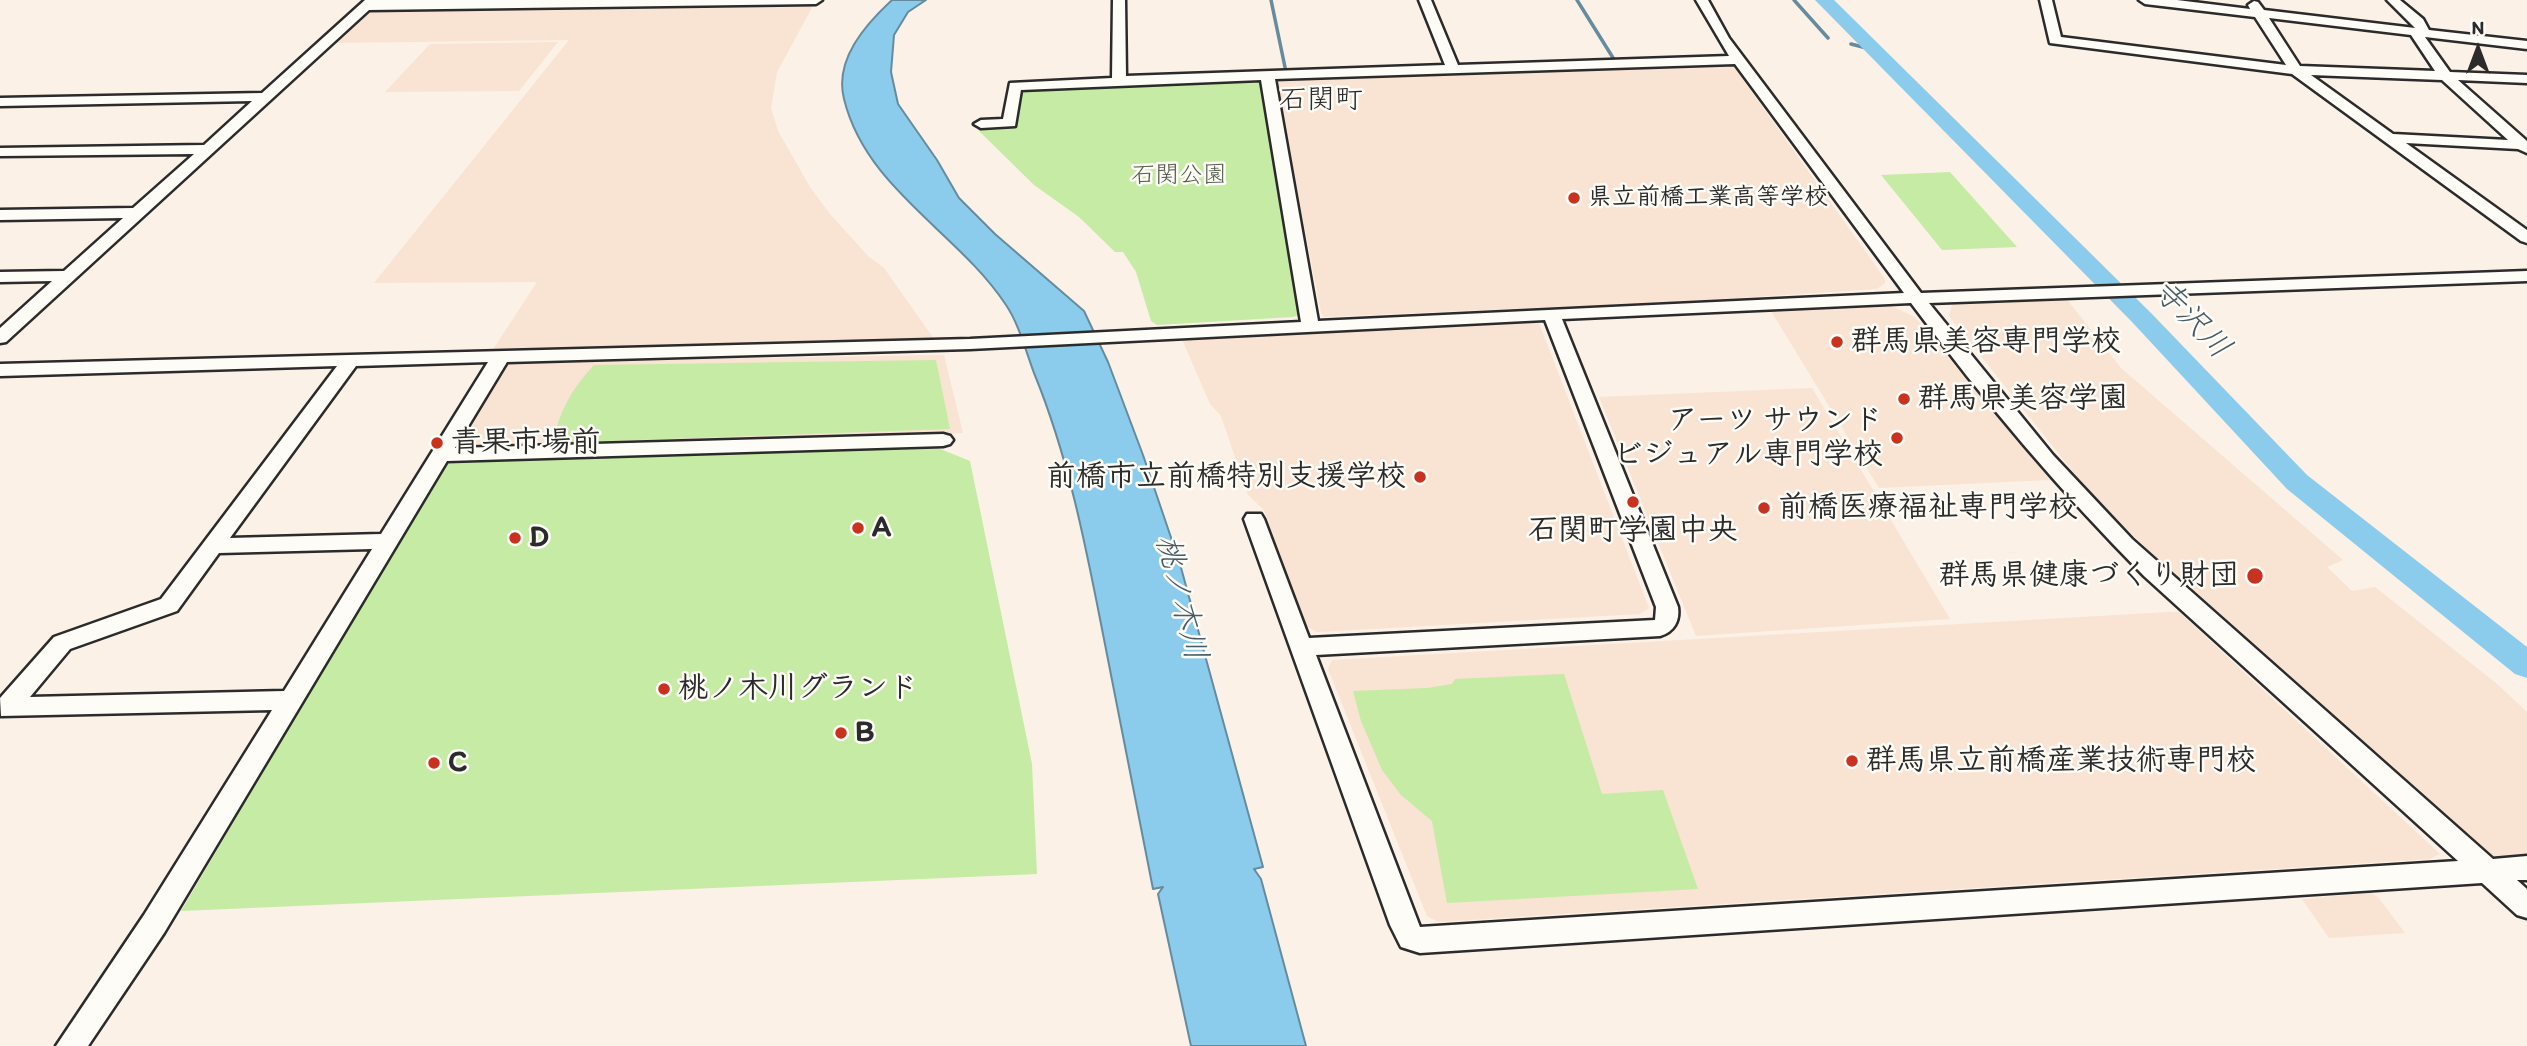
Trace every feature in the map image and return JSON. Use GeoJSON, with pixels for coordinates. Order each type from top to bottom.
{"type":"FeatureCollection","features":[{"type":"Feature","properties":{"kind":"street"},"geometry":{"type":"LineString","coordinates":[[0,338],[369,3],[816,0]]}},
{"type":"Feature","properties":{"kind":"street"},"geometry":{"type":"LineString","coordinates":[[1119,0],[1119,80]]}},
{"type":"Feature","properties":{"kind":"street"},"geometry":{"type":"LineString","coordinates":[[1426,0],[1453,69]]}},
{"type":"Feature","properties":{"kind":"street"},"geometry":{"type":"LineString","coordinates":[[1702,0],[1723,39],[1917,299],[2046,460],[2143,562],[2527,906]]}},
{"type":"Feature","properties":{"kind":"street"},"geometry":{"type":"LineString","coordinates":[[2046,0],[2055,40],[2296,70],[2527,79]]}},
{"type":"Feature","properties":{"kind":"street"},"geometry":{"type":"LineString","coordinates":[[2145,0],[2527,45]]}},
{"type":"Feature","properties":{"kind":"street"},"geometry":{"type":"LineString","coordinates":[[2251,0],[2296,70],[2527,238]]}},
{"type":"Feature","properties":{"kind":"street"},"geometry":{"type":"LineString","coordinates":[[2393,0],[2418,22],[2426,51],[2449,77],[2526,146]]}},
{"type":"Feature","properties":{"kind":"street"},"geometry":{"type":"LineString","coordinates":[[981,124],[1010,122],[1015,86],[1119,80],[1739,60]]}},
{"type":"Feature","properties":{"kind":"street"},"geometry":{"type":"LineString","coordinates":[[1268,75],[1310,325]]}},
{"type":"Feature","properties":{"kind":"street"},"geometry":{"type":"LineString","coordinates":[[0,102],[263,97]]}},
{"type":"Feature","properties":{"kind":"street"},"geometry":{"type":"LineString","coordinates":[[2389,138],[2526,146]]}},
{"type":"Feature","properties":{"kind":"street"},"geometry":{"type":"LineString","coordinates":[[0,152],[206,149]]}},
{"type":"Feature","properties":{"kind":"street"},"geometry":{"type":"LineString","coordinates":[[0,215],[136,213]]}},
{"type":"Feature","properties":{"kind":"street"},"geometry":{"type":"LineString","coordinates":[[1280,271],[1301,270]]}},
{"type":"Feature","properties":{"kind":"street"},"geometry":{"type":"LineString","coordinates":[[0,277],[67,276]]}},
{"type":"Feature","properties":{"kind":"street"},"geometry":{"type":"LineString","coordinates":[[0,370],[985,343],[1551,314],[2527,276]]}},
{"type":"Feature","properties":{"kind":"street"},"geometry":{"type":"LineString","coordinates":[[1301,647],[1660,628],[1665,624],[1669,615],[1667,607],[1551,314]]}},
{"type":"Feature","properties":{"kind":"street"},"geometry":{"type":"LineString","coordinates":[[71,1046],[154,924],[438,455],[501,356]]}},
{"type":"Feature","properties":{"kind":"street"},"geometry":{"type":"LineString","coordinates":[[5,707],[62,643],[169,605],[351,360]]}},
{"type":"Feature","properties":{"kind":"street"},"geometry":{"type":"LineString","coordinates":[[438,455],[943,440]]}},
{"type":"Feature","properties":{"kind":"street"},"geometry":{"type":"LineString","coordinates":[[1254,519],[1406,932],[1420,940],[2527,869]]}},
{"type":"Feature","properties":{"kind":"street"},"geometry":{"type":"LineString","coordinates":[[214,547],[386,541]]}},
{"type":"Feature","properties":{"kind":"street"},"geometry":{"type":"LineString","coordinates":[[5,707],[290,700]]}},
{"type":"Feature","properties":{"kind":"shaded area"},"geometry":{"type":"Polygon","coordinates":[[[814,4],[777,72],[771,108],[778,131],[810,187],[830,214],[868,256],[884,268],[934,339],[492,351],[537,282],[374,283],[569,40],[329,43],[363,12],[374,8],[814,4]]]}},
{"type":"Feature","properties":{"kind":"shaded area"},"geometry":{"type":"Polygon","coordinates":[[[558,42],[519,91],[385,92],[430,44],[558,42]]]}},
{"type":"Feature","properties":{"kind":"shaded area"},"geometry":{"type":"Polygon","coordinates":[[[1732,64],[1885,279],[1885,283],[1877,289],[1690,301],[1324,317],[1321,313],[1276,80],[1279,77],[1732,64]]]}},
{"type":"Feature","properties":{"kind":"shaded area","name":"群馬県健康づくり財団"},"geometry":{"type":"Polygon","coordinates":[[[2065,297],[2121,368],[2343,560],[2327,567],[2352,591],[2375,587],[2496,683],[2527,712],[2527,858],[2496,860],[2212,614],[2086,488],[1949,316],[1953,301],[2065,297]]]}},
{"type":"Feature","properties":{"kind":"shaded area","name":"群馬県美容学園"},"geometry":{"type":"Polygon","coordinates":[[[1891,306],[1915,317],[2050,480],[1879,488],[1771,311],[1891,306]]]}},
{"type":"Feature","properties":{"kind":"shaded area","name":"前橋市立前橋特別支援学校"},"geometry":{"type":"Polygon","coordinates":[[[1530,317],[1539,323],[1649,608],[1640,614],[1317,632],[1306,626],[1264,510],[1248,495],[1221,416],[1210,404],[1181,337],[1530,317]]]}},
{"type":"Feature","properties":{"kind":"shaded area"},"geometry":{"type":"Polygon","coordinates":[[[944,355],[963,433],[453,451],[508,362],[944,355]]]}},
{"type":"Feature","properties":{"kind":"shaded area","name":"前橋医療福祉専門学校"},"geometry":{"type":"Polygon","coordinates":[[[1812,388],[1950,619],[1696,636],[1599,397],[1812,388]]]}},
{"type":"Feature","properties":{"kind":"shaded area","name":"群馬県立前橋産業技術専門校"},"geometry":{"type":"Polygon","coordinates":[[[2179,612],[2440,854],[2430,859],[1438,922],[1427,916],[1328,669],[1332,660],[2179,612]]]}},
{"type":"Feature","properties":{"kind":"shaded area"},"geometry":{"type":"Polygon","coordinates":[[[2371,893],[2378,897],[2405,933],[2329,938],[2302,899],[2371,893]]]}},
{"type":"Feature","properties":{"kind":"green space","name":"石関公園"},"geometry":{"type":"Polygon","coordinates":[[[1259,80],[1299,315],[1293,317],[1157,325],[1151,321],[1136,272],[1123,252],[1115,252],[1079,217],[1034,185],[977,129],[1014,126],[1019,90],[1023,88],[1259,80]]]}},
{"type":"Feature","properties":{"kind":"green space"},"geometry":{"type":"Polygon","coordinates":[[[1950,172],[2017,247],[1942,250],[1881,175],[1950,172]]]}},
{"type":"Feature","properties":{"kind":"green space"},"geometry":{"type":"Polygon","coordinates":[[[936,360],[950,429],[553,443],[568,401],[579,382],[594,365],[936,360]]]}},
{"type":"Feature","properties":{"kind":"green space","name":"桃ノ木川グランド"},"geometry":{"type":"Polygon","coordinates":[[[923,442],[970,461],[1032,764],[1037,874],[181,911],[446,462],[455,457],[923,442]]]}},
{"type":"Feature","properties":{"kind":"green space"},"geometry":{"type":"Polygon","coordinates":[[[1564,674],[1602,794],[1663,790],[1698,889],[1447,903],[1432,821],[1401,795],[1382,770],[1361,721],[1353,691],[1427,688],[1452,684],[1455,679],[1564,674]]]}},
{"type":"Feature","properties":{"kind":"water","name":"桃ノ木川"},"geometry":{"type":"Polygon","coordinates":[[[892,0],[926,0],[908,12],[894,35],[891,72],[898,104],[937,160],[959,198],[995,234],[1084,311],[1108,362],[1180,564],[1263,867],[1254,869],[1261,879],[1306,1046],[1191,1046],[1158,894],[1163,887],[1153,889],[1082,532],[1057,436],[1022,338],[1011,313],[986,279],[892,184],[872,159],[855,131],[844,99],[843,71],[854,44],[892,0]]]}},
{"type":"Feature","properties":{"kind":"waterway"},"geometry":{"type":"LineString","coordinates":[[1271,0],[1286,72]]}},
{"type":"Feature","properties":{"kind":"waterway"},"geometry":{"type":"LineString","coordinates":[[1577,0],[1615,61]]}},
{"type":"Feature","properties":{"kind":"waterway"},"geometry":{"type":"LineString","coordinates":[[1794,0],[1828,38]]}},
{"type":"Feature","properties":{"kind":"waterway","name":"寺沢川"},"geometry":{"type":"LineString","coordinates":[[1824,0],[2142,318],[2297,482],[2527,665]]}},
{"type":"Feature","properties":{"kind":"waterway"},"geometry":{"type":"LineString","coordinates":[[1851,44],[1874,50]]}},
{"type":"Feature","properties":{"kind":"place","name":"県立前橋工業高等学校"},"geometry":{"type":"Point","coordinates":[1574,198]}},
{"type":"Feature","properties":{"kind":"place","name":"群馬県美容専門学校"},"geometry":{"type":"Point","coordinates":[1837,342]}},
{"type":"Feature","properties":{"kind":"place","name":"群馬県美容学園"},"geometry":{"type":"Point","coordinates":[1904,399]}},
{"type":"Feature","properties":{"kind":"place","name":"アーツ サウンド ビジュアル専門学校"},"geometry":{"type":"Point","coordinates":[1897,438]}},
{"type":"Feature","properties":{"kind":"place","name":"青果市場前"},"geometry":{"type":"Point","coordinates":[437,443]}},
{"type":"Feature","properties":{"kind":"place","name":"前橋市立前橋特別支援学校"},"geometry":{"type":"Point","coordinates":[1420,477]}},
{"type":"Feature","properties":{"kind":"place","name":"石関町学園中央"},"geometry":{"type":"Point","coordinates":[1633,502]}},
{"type":"Feature","properties":{"kind":"place","name":"前橋医療福祉専門学校"},"geometry":{"type":"Point","coordinates":[1764,508]}},
{"type":"Feature","properties":{"kind":"place","name":"A"},"geometry":{"type":"Point","coordinates":[858,528]}},
{"type":"Feature","properties":{"kind":"place","name":"D"},"geometry":{"type":"Point","coordinates":[515,538]}},
{"type":"Feature","properties":{"kind":"place","name":"群馬県健康づくり財団"},"geometry":{"type":"Point","coordinates":[2255,576]}},
{"type":"Feature","properties":{"kind":"place","name":"桃ノ木川グランド"},"geometry":{"type":"Point","coordinates":[664,689]}},
{"type":"Feature","properties":{"kind":"place","name":"B"},"geometry":{"type":"Point","coordinates":[841,733]}},
{"type":"Feature","properties":{"kind":"place","name":"群馬県立前橋産業技術専門校"},"geometry":{"type":"Point","coordinates":[1852,761]}},
{"type":"Feature","properties":{"kind":"place","name":"C"},"geometry":{"type":"Point","coordinates":[434,763]}},
{"type":"Feature","properties":{"kind":"district","name":"石関町"},"geometry":{"type":"Point","coordinates":[1321,101]}}]}
